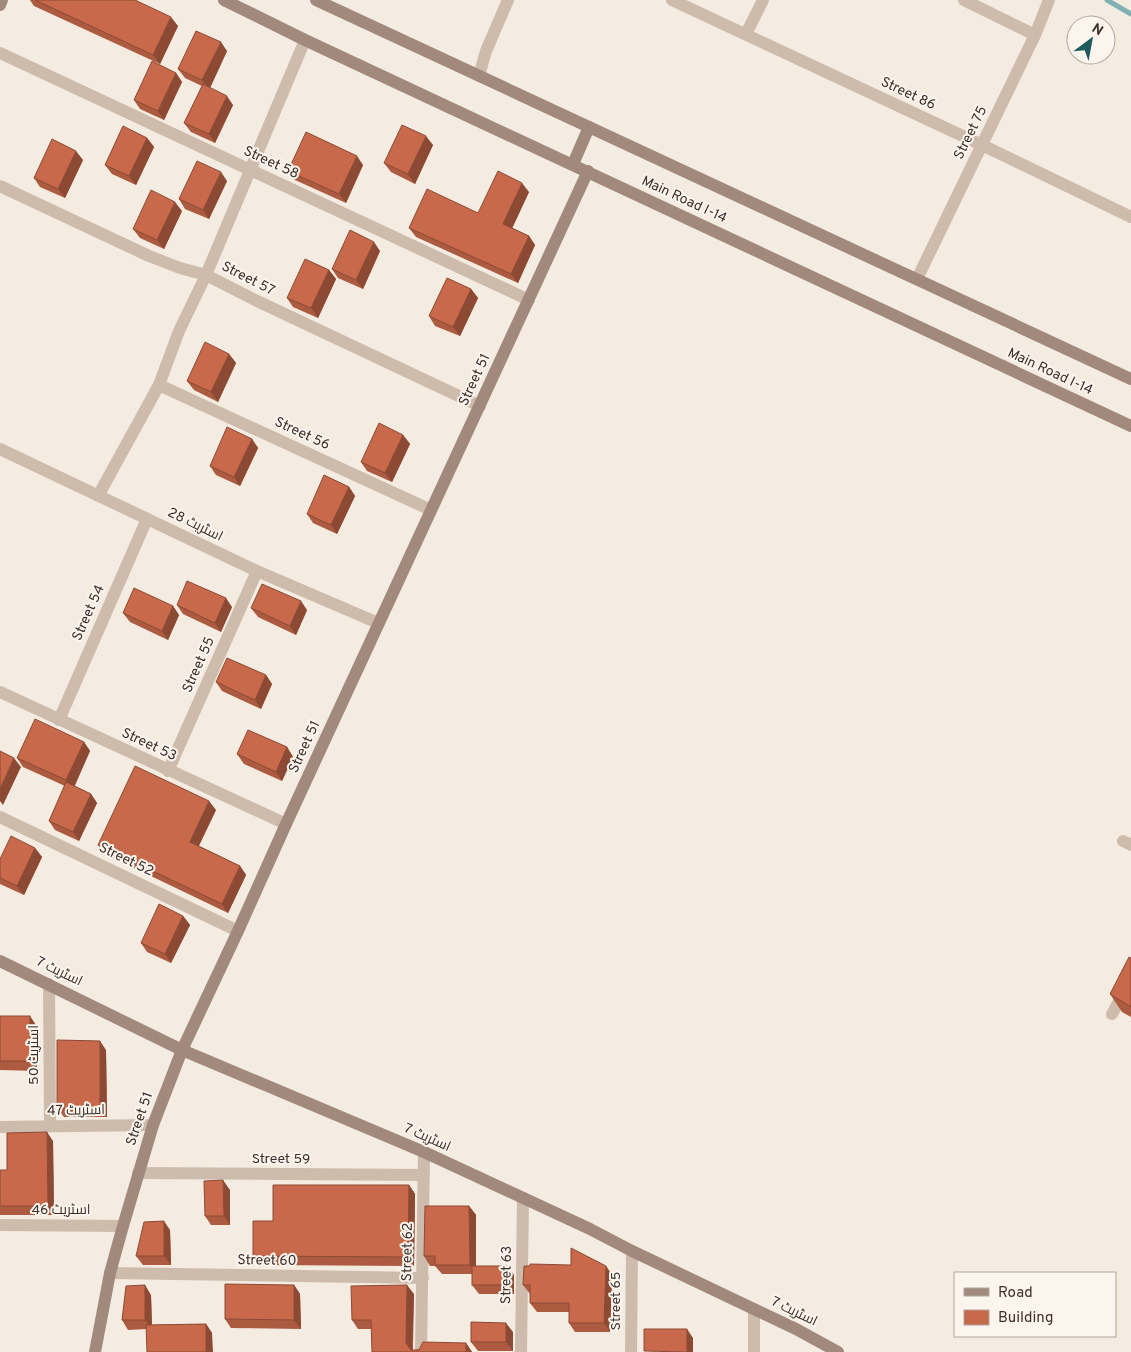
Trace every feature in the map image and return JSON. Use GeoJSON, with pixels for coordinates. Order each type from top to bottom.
{"type":"FeatureCollection","features":[{"type":"Feature","properties":{"kind":"street"},"geometry":{"type":"LineString","coordinates":[[0,4],[2,0]]}},
{"type":"Feature","properties":{"kind":"street","name":"Main Road I-14"},"geometry":{"type":"LineString","coordinates":[[224,0],[305,40],[1131,426]]}},
{"type":"Feature","properties":{"kind":"street","name":"Main Road I-14"},"geometry":{"type":"LineString","coordinates":[[316,0],[1131,379]]}},
{"type":"Feature","properties":{"kind":"street"},"geometry":{"type":"LineString","coordinates":[[479,76],[486,51],[508,0]]}},
{"type":"Feature","properties":{"kind":"street","name":"Street 86"},"geometry":{"type":"LineString","coordinates":[[672,0],[1131,217]]}},
{"type":"Feature","properties":{"kind":"street"},"geometry":{"type":"LineString","coordinates":[[746,34],[763,0]]}},
{"type":"Feature","properties":{"kind":"street"},"geometry":{"type":"LineString","coordinates":[[964,0],[1035,35]]}},
{"type":"Feature","properties":{"kind":"street","name":"Street 75"},"geometry":{"type":"LineString","coordinates":[[917,279],[1035,35],[1050,0]]}},
{"type":"Feature","properties":{"kind":"street"},"geometry":{"type":"LineString","coordinates":[[98,496],[159,385],[179,331],[206,275],[305,40]]}},
{"type":"Feature","properties":{"kind":"street","name":"Street 58"},"geometry":{"type":"LineString","coordinates":[[0,53],[529,300]]}},
{"type":"Feature","properties":{"kind":"street"},"geometry":{"type":"LineString","coordinates":[[573,164],[589,127]]}},
{"type":"Feature","properties":{"kind":"street","name":"Street 51"},"geometry":{"type":"LineString","coordinates":[[95,1352],[110,1273],[138,1172],[153,1125],[182,1050],[588,171]]}},
{"type":"Feature","properties":{"kind":"street","name":"Street 57"},"geometry":{"type":"LineString","coordinates":[[0,186],[149,256],[180,268],[206,275],[480,406]]}},
{"type":"Feature","properties":{"kind":"street","name":"Street 56"},"geometry":{"type":"LineString","coordinates":[[159,385],[431,510]]}},
{"type":"Feature","properties":{"kind":"street","name":"اسٹریٹ 28"},"geometry":{"type":"LineString","coordinates":[[0,449],[257,571],[378,624]]}},
{"type":"Feature","properties":{"kind":"street","name":"Street 54"},"geometry":{"type":"LineString","coordinates":[[59,720],[147,518]]}},
{"type":"Feature","properties":{"kind":"street","name":"Street 55"},"geometry":{"type":"LineString","coordinates":[[168,770],[257,571]]}},
{"type":"Feature","properties":{"kind":"street","name":"Street 53"},"geometry":{"type":"LineString","coordinates":[[0,692],[286,824]]}},
{"type":"Feature","properties":{"kind":"street","name":"Street 52"},"geometry":{"type":"LineString","coordinates":[[0,817],[238,931]]}},
{"type":"Feature","properties":{"kind":"street","name":"اسٹریٹ 7"},"geometry":{"type":"LineString","coordinates":[[0,961],[182,1050],[424,1152],[590,1229],[796,1329],[838,1352]]}},
{"type":"Feature","properties":{"kind":"street"},"geometry":{"type":"LineString","coordinates":[[1112,1014],[1131,978]]}},
{"type":"Feature","properties":{"kind":"street","name":"اسٹریٹ 50"},"geometry":{"type":"LineString","coordinates":[[49,984],[50,1126]]}},
{"type":"Feature","properties":{"kind":"street","name":"اسٹریٹ 47"},"geometry":{"type":"LineString","coordinates":[[0,1127],[153,1125]]}},
{"type":"Feature","properties":{"kind":"street","name":"Street 62"},"geometry":{"type":"LineString","coordinates":[[421,1352],[424,1152]]}},
{"type":"Feature","properties":{"kind":"street","name":"Street 59"},"geometry":{"type":"LineString","coordinates":[[138,1172],[424,1175]]}},
{"type":"Feature","properties":{"kind":"street","name":"Street 63"},"geometry":{"type":"LineString","coordinates":[[521,1352],[523,1198]]}},
{"type":"Feature","properties":{"kind":"street","name":"اسٹریٹ 46"},"geometry":{"type":"LineString","coordinates":[[0,1225],[123,1226]]}},
{"type":"Feature","properties":{"kind":"street","name":"Street 65"},"geometry":{"type":"LineString","coordinates":[[631,1352],[632,1251]]}},
{"type":"Feature","properties":{"kind":"street","name":"Street 60"},"geometry":{"type":"LineString","coordinates":[[110,1273],[423,1278]]}},
{"type":"Feature","properties":{"kind":"street"},"geometry":{"type":"LineString","coordinates":[[754,1309],[754,1352]]}},
{"type":"Feature","properties":{"kind":"building"},"geometry":{"type":"Polygon","coordinates":[[[35,0],[135,0],[171,17],[153,55],[35,0]]]}},
{"type":"Feature","properties":{"kind":"building"},"geometry":{"type":"Polygon","coordinates":[[[196,31],[221,42],[202,80],[178,69],[196,31]]]}},
{"type":"Feature","properties":{"kind":"building"},"geometry":{"type":"Polygon","coordinates":[[[152,61],[176,73],[158,111],[134,100],[152,61]]]}},
{"type":"Feature","properties":{"kind":"building"},"geometry":{"type":"Polygon","coordinates":[[[203,84],[227,96],[209,134],[184,123],[203,84]]]}},
{"type":"Feature","properties":{"kind":"building"},"geometry":{"type":"Polygon","coordinates":[[[402,125],[426,136],[408,174],[384,163],[402,125]]]}},
{"type":"Feature","properties":{"kind":"building"},"geometry":{"type":"Polygon","coordinates":[[[123,126],[147,138],[129,176],[105,165],[123,126]]]}},
{"type":"Feature","properties":{"kind":"building"},"geometry":{"type":"Polygon","coordinates":[[[306,132],[357,156],[339,194],[288,171],[306,132]]]}},
{"type":"Feature","properties":{"kind":"building"},"geometry":{"type":"Polygon","coordinates":[[[52,139],[76,151],[58,189],[34,178],[52,139]]]}},
{"type":"Feature","properties":{"kind":"building"},"geometry":{"type":"Polygon","coordinates":[[[197,161],[221,172],[203,210],[179,199],[197,161]]]}},
{"type":"Feature","properties":{"kind":"building"},"geometry":{"type":"Polygon","coordinates":[[[498,171],[522,183],[503,224],[529,236],[511,274],[409,228],[427,189],[478,213],[498,171]]]}},
{"type":"Feature","properties":{"kind":"building"},"geometry":{"type":"Polygon","coordinates":[[[151,190],[175,202],[157,240],[133,229],[151,190]]]}},
{"type":"Feature","properties":{"kind":"building"},"geometry":{"type":"Polygon","coordinates":[[[350,230],[374,242],[356,280],[332,269],[350,230]]]}},
{"type":"Feature","properties":{"kind":"building"},"geometry":{"type":"Polygon","coordinates":[[[305,259],[329,270],[311,308],[287,298],[305,259]]]}},
{"type":"Feature","properties":{"kind":"building"},"geometry":{"type":"Polygon","coordinates":[[[447,278],[471,289],[453,327],[429,316],[447,278]]]}},
{"type":"Feature","properties":{"kind":"building"},"geometry":{"type":"Polygon","coordinates":[[[205,342],[229,354],[211,392],[187,381],[205,342]]]}},
{"type":"Feature","properties":{"kind":"building"},"geometry":{"type":"Polygon","coordinates":[[[379,423],[403,435],[385,473],[361,462],[379,423]]]}},
{"type":"Feature","properties":{"kind":"building"},"geometry":{"type":"Polygon","coordinates":[[[227,427],[252,439],[234,477],[210,466],[227,427]]]}},
{"type":"Feature","properties":{"kind":"building"},"geometry":{"type":"Polygon","coordinates":[[[324,475],[349,487],[331,525],[307,514],[324,475]]]}},
{"type":"Feature","properties":{"kind":"building"},"geometry":{"type":"Polygon","coordinates":[[[187,581],[226,598],[215,623],[177,605],[187,581]]]}},
{"type":"Feature","properties":{"kind":"building"},"geometry":{"type":"Polygon","coordinates":[[[262,584],[301,601],[290,626],[251,608],[262,584]]]}},
{"type":"Feature","properties":{"kind":"building"},"geometry":{"type":"Polygon","coordinates":[[[134,588],[173,606],[162,631],[123,613],[134,588]]]}},
{"type":"Feature","properties":{"kind":"building"},"geometry":{"type":"Polygon","coordinates":[[[227,658],[266,675],[255,700],[216,682],[227,658]]]}},
{"type":"Feature","properties":{"kind":"building"},"geometry":{"type":"Polygon","coordinates":[[[35,719],[84,742],[66,780],[17,758],[35,719]]]}},
{"type":"Feature","properties":{"kind":"building"},"geometry":{"type":"Polygon","coordinates":[[[248,730],[287,747],[276,772],[237,754],[248,730]]]}},
{"type":"Feature","properties":{"kind":"building"},"geometry":{"type":"Polygon","coordinates":[[[0,751],[14,758],[0,789],[0,751]]]}},
{"type":"Feature","properties":{"kind":"building"},"geometry":{"type":"Polygon","coordinates":[[[135,766],[209,801],[190,842],[240,866],[222,904],[98,845],[135,766]]]}},
{"type":"Feature","properties":{"kind":"building"},"geometry":{"type":"Polygon","coordinates":[[[66,782],[91,794],[73,832],[49,821],[66,782]]]}},
{"type":"Feature","properties":{"kind":"building"},"geometry":{"type":"Polygon","coordinates":[[[11,836],[35,848],[17,886],[0,878],[0,859],[11,836]]]}},
{"type":"Feature","properties":{"kind":"building"},"geometry":{"type":"Polygon","coordinates":[[[159,904],[183,916],[165,954],[141,943],[159,904]]]}},
{"type":"Feature","properties":{"kind":"building"},"geometry":{"type":"Polygon","coordinates":[[[1129,957],[1131,958],[1131,1007],[1110,994],[1129,957]]]}},
{"type":"Feature","properties":{"kind":"building"},"geometry":{"type":"Polygon","coordinates":[[[0,1016],[30,1016],[30,1061],[0,1061],[0,1016]]]}},
{"type":"Feature","properties":{"kind":"building"},"geometry":{"type":"Polygon","coordinates":[[[57,1040],[100,1041],[100,1108],[57,1108],[57,1040]]]}},
{"type":"Feature","properties":{"kind":"building"},"geometry":{"type":"Polygon","coordinates":[[[47,1132],[48,1206],[0,1206],[0,1170],[7,1170],[7,1133],[47,1132]]]}},
{"type":"Feature","properties":{"kind":"building"},"geometry":{"type":"Polygon","coordinates":[[[223,1180],[224,1216],[205,1216],[204,1181],[223,1180]]]}},
{"type":"Feature","properties":{"kind":"building"},"geometry":{"type":"Polygon","coordinates":[[[273,1185],[409,1185],[408,1257],[253,1256],[253,1221],[273,1221],[273,1185]]]}},
{"type":"Feature","properties":{"kind":"building"},"geometry":{"type":"Polygon","coordinates":[[[425,1206],[469,1206],[470,1265],[435,1265],[435,1256],[424,1256],[425,1206]]]}},
{"type":"Feature","properties":{"kind":"building"},"geometry":{"type":"Polygon","coordinates":[[[164,1221],[164,1256],[136,1256],[144,1222],[164,1221]]]}},
{"type":"Feature","properties":{"kind":"building"},"geometry":{"type":"Polygon","coordinates":[[[571,1248],[606,1266],[604,1323],[569,1323],[569,1303],[530,1303],[530,1285],[523,1285],[524,1266],[530,1266],[530,1264],[571,1265],[571,1248]]]}},
{"type":"Feature","properties":{"kind":"building"},"geometry":{"type":"Polygon","coordinates":[[[472,1266],[507,1266],[507,1285],[472,1285],[472,1266]]]}},
{"type":"Feature","properties":{"kind":"building"},"geometry":{"type":"Polygon","coordinates":[[[225,1284],[294,1285],[294,1320],[225,1319],[225,1284]]]}},
{"type":"Feature","properties":{"kind":"building"},"geometry":{"type":"Polygon","coordinates":[[[145,1285],[145,1320],[122,1320],[126,1286],[145,1285]]]}},
{"type":"Feature","properties":{"kind":"building"},"geometry":{"type":"Polygon","coordinates":[[[407,1285],[406,1343],[411,1350],[419,1350],[423,1342],[466,1343],[466,1352],[372,1352],[371,1320],[352,1320],[351,1286],[407,1285]]]}},
{"type":"Feature","properties":{"kind":"building"},"geometry":{"type":"Polygon","coordinates":[[[471,1322],[506,1323],[506,1342],[471,1342],[471,1322]]]}},
{"type":"Feature","properties":{"kind":"building"},"geometry":{"type":"Polygon","coordinates":[[[206,1324],[206,1352],[147,1352],[146,1325],[206,1324]]]}},
{"type":"Feature","properties":{"kind":"building"},"geometry":{"type":"Polygon","coordinates":[[[644,1329],[687,1329],[687,1352],[644,1351],[644,1329]]]}},
{"type":"Feature","properties":{"kind":"waterway"},"geometry":{"type":"LineString","coordinates":[[1107,0],[1131,14]]}}]}
